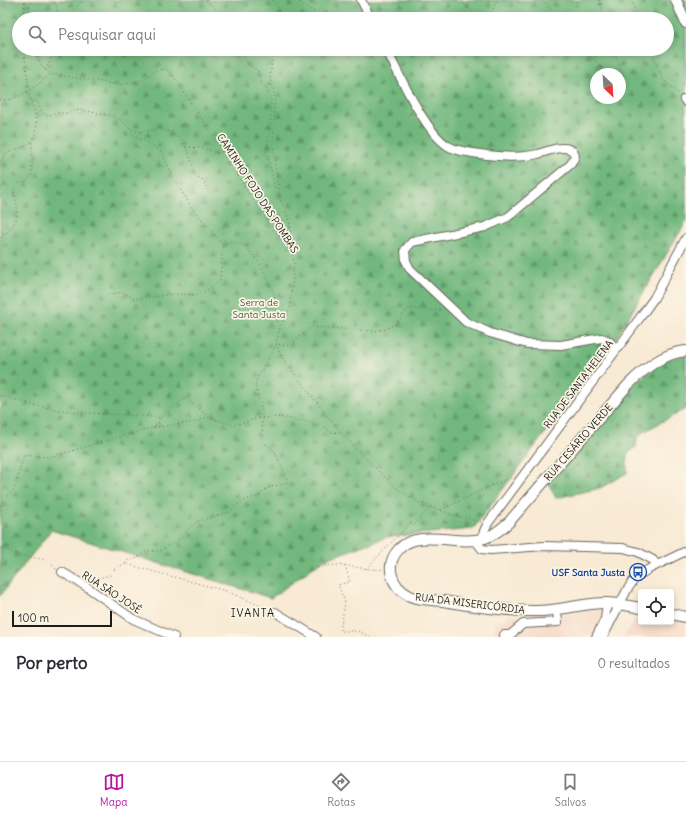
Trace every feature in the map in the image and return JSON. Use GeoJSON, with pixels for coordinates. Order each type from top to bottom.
{"type":"FeatureCollection","features":[{"type":"Feature","properties":{"kind":"main road"},"geometry":{"type":"LineString","coordinates":[[676,0],[686,23]]}},
{"type":"Feature","properties":{"kind":"main road","name":"RUA CESÁRIO VERDE"},"geometry":{"type":"LineString","coordinates":[[479,539],[488,537],[509,522],[628,385],[643,370],[665,357],[686,351]]}},
{"type":"Feature","properties":{"kind":"main road"},"geometry":{"type":"LineString","coordinates":[[390,569],[393,558],[399,548],[420,538],[479,539]]}},
{"type":"Feature","properties":{"kind":"main road","name":"RUA DA MISERICÓRDIA"},"geometry":{"type":"LineString","coordinates":[[390,569],[392,579],[400,589],[411,596],[467,605],[534,612],[557,610],[588,604],[606,603],[638,607]]}},
{"type":"Feature","properties":{"kind":"main road"},"geometry":{"type":"LineString","coordinates":[[674,615],[686,617]]}},
{"type":"Feature","properties":{"kind":"street"},"geometry":{"type":"LineString","coordinates":[[361,0],[367,12]]}},
{"type":"Feature","properties":{"kind":"street"},"geometry":{"type":"LineString","coordinates":[[390,56],[415,105],[435,134],[449,146],[469,152],[502,157],[530,156],[566,147],[573,151],[575,156],[571,164],[508,217],[485,227],[412,242],[404,250],[406,261],[410,269],[466,322],[490,333],[527,344],[561,345],[601,338],[607,339],[611,342],[615,351]]}},
{"type":"Feature","properties":{"kind":"street","name":"RUA DE SANTA HELENA"},"geometry":{"type":"LineString","coordinates":[[479,539],[488,524],[654,298],[686,238]]}},
{"type":"Feature","properties":{"kind":"street"},"geometry":{"type":"LineString","coordinates":[[479,539],[482,549],[491,550],[544,546],[623,548],[638,552],[653,560],[657,565]]}},
{"type":"Feature","properties":{"kind":"street"},"geometry":{"type":"LineString","coordinates":[[603,637],[627,590],[636,577],[686,551]]}},
{"type":"Feature","properties":{"kind":"street","name":"RUA SÃO JOSÉ"},"geometry":{"type":"LineString","coordinates":[[62,572],[134,619],[174,637]]}},
{"type":"Feature","properties":{"kind":"street"},"geometry":{"type":"LineString","coordinates":[[596,637],[606,620],[606,603]]}},
{"type":"Feature","properties":{"kind":"street"},"geometry":{"type":"LineString","coordinates":[[504,635],[510,635],[523,624],[558,622],[557,610]]}},
{"type":"Feature","properties":{"kind":"street"},"geometry":{"type":"LineString","coordinates":[[275,612],[316,637]]}},
{"type":"Feature","properties":{"kind":"path"},"geometry":{"type":"LineString","coordinates":[[24,12],[25,0]]}},
{"type":"Feature","properties":{"kind":"path"},"geometry":{"type":"LineString","coordinates":[[29,12],[30,0]]}},
{"type":"Feature","properties":{"kind":"path"},"geometry":{"type":"LineString","coordinates":[[54,0],[57,8],[56,12]]}},
{"type":"Feature","properties":{"kind":"path"},"geometry":{"type":"LineString","coordinates":[[72,12],[83,0]]}},
{"type":"Feature","properties":{"kind":"path"},"geometry":{"type":"LineString","coordinates":[[206,0],[220,12]]}},
{"type":"Feature","properties":{"kind":"path"},"geometry":{"type":"LineString","coordinates":[[273,0],[278,12]]}},
{"type":"Feature","properties":{"kind":"path"},"geometry":{"type":"LineString","coordinates":[[297,0],[314,12]]}},
{"type":"Feature","properties":{"kind":"path"},"geometry":{"type":"LineString","coordinates":[[462,0],[472,12]]}},
{"type":"Feature","properties":{"kind":"path"},"geometry":{"type":"LineString","coordinates":[[492,12],[497,0]]}},
{"type":"Feature","properties":{"kind":"path"},"geometry":{"type":"LineString","coordinates":[[543,0],[553,12]]}},
{"type":"Feature","properties":{"kind":"path"},"geometry":{"type":"LineString","coordinates":[[599,0],[603,12]]}},
{"type":"Feature","properties":{"kind":"path"},"geometry":{"type":"LineString","coordinates":[[631,0],[636,12]]}},
{"type":"Feature","properties":{"kind":"path"},"geometry":{"type":"LineString","coordinates":[[25,56],[28,84],[31,89]]}},
{"type":"Feature","properties":{"kind":"path","name":"CAMINHO FOJO DAS POMBAS"},"geometry":{"type":"LineString","coordinates":[[37,56],[45,70],[51,74],[122,85],[141,81],[156,70],[165,69],[171,72],[208,130],[224,151],[249,195],[293,256],[294,263],[290,308],[280,328],[276,342],[277,344],[257,378],[255,386],[262,411],[262,441],[274,451],[287,478],[287,483],[267,488],[259,496],[242,501],[230,512],[198,521],[189,528],[181,538],[160,550],[146,551],[138,558],[128,560],[126,564]]}},
{"type":"Feature","properties":{"kind":"path"},"geometry":{"type":"LineString","coordinates":[[45,70],[52,56]]}},
{"type":"Feature","properties":{"kind":"path"},"geometry":{"type":"LineString","coordinates":[[244,56],[245,60],[250,66],[257,70],[262,84],[271,98],[270,130],[266,150],[277,196],[281,201]]}},
{"type":"Feature","properties":{"kind":"path"},"geometry":{"type":"LineString","coordinates":[[273,56],[270,79],[275,97],[272,143],[281,201],[291,227],[293,256]]}},
{"type":"Feature","properties":{"kind":"path"},"geometry":{"type":"LineString","coordinates":[[592,56],[602,68]]}},
{"type":"Feature","properties":{"kind":"path"},"geometry":{"type":"LineString","coordinates":[[616,56],[620,68]]}},
{"type":"Feature","properties":{"kind":"path"},"geometry":{"type":"LineString","coordinates":[[654,56],[662,78],[685,101]]}},
{"type":"Feature","properties":{"kind":"path"},"geometry":{"type":"LineString","coordinates":[[0,100],[4,101],[15,99],[51,74]]}},
{"type":"Feature","properties":{"kind":"path"},"geometry":{"type":"LineString","coordinates":[[0,164],[5,154],[28,145],[36,133],[36,121],[27,91]]}},
{"type":"Feature","properties":{"kind":"path"},"geometry":{"type":"LineString","coordinates":[[31,101],[37,101],[43,114],[48,116],[54,113],[67,113],[79,110],[116,116],[130,128],[139,132],[159,129],[170,132],[179,137],[186,147],[193,165],[195,176],[202,179],[208,190]]}},
{"type":"Feature","properties":{"kind":"path"},"geometry":{"type":"LineString","coordinates":[[107,296],[123,292],[135,299],[175,294],[197,295],[213,287],[220,279],[223,245],[192,208],[173,177],[162,152],[132,134],[130,128]]}},
{"type":"Feature","properties":{"kind":"path"},"geometry":{"type":"LineString","coordinates":[[0,238],[12,227],[17,219],[19,209],[13,191],[17,184],[27,181],[32,175],[32,140]]}},
{"type":"Feature","properties":{"kind":"path"},"geometry":{"type":"LineString","coordinates":[[186,147],[205,148],[216,153],[224,151]]}},
{"type":"Feature","properties":{"kind":"path"},"geometry":{"type":"LineString","coordinates":[[223,245],[229,241],[244,246],[262,266],[274,294],[277,320],[280,328]]}},
{"type":"Feature","properties":{"kind":"path"},"geometry":{"type":"LineString","coordinates":[[447,305],[441,310],[433,311],[410,308],[397,323],[386,329],[374,331],[313,327],[304,332],[296,341],[287,346],[277,344],[280,355],[341,433],[399,490],[420,503],[430,507],[488,524]]}},
{"type":"Feature","properties":{"kind":"path"},"geometry":{"type":"LineString","coordinates":[[0,396],[54,409],[94,414],[138,415],[160,418]]}},
{"type":"Feature","properties":{"kind":"path"},"geometry":{"type":"LineString","coordinates":[[151,428],[158,423],[160,418],[175,405],[186,398],[209,417],[232,425],[257,418],[294,419],[321,425],[331,432],[341,433]]}},
{"type":"Feature","properties":{"kind":"path"},"geometry":{"type":"LineString","coordinates":[[0,510],[3,500],[14,490],[24,455],[50,457],[151,428],[196,422],[209,417]]}},
{"type":"Feature","properties":{"kind":"path"},"geometry":{"type":"LineString","coordinates":[[440,510],[482,490],[510,479]]}},
{"type":"Feature","properties":{"kind":"path"},"geometry":{"type":"LineString","coordinates":[[366,569],[410,523],[414,525],[430,507]]}},
{"type":"Feature","properties":{"kind":"path"},"geometry":{"type":"LineString","coordinates":[[0,548],[47,560],[57,570],[62,572]]}},
{"type":"Feature","properties":{"kind":"path"},"geometry":{"type":"LineString","coordinates":[[87,587],[86,581],[110,575],[116,567],[126,564],[226,591],[275,612]]}},
{"type":"Feature","properties":{"kind":"path"},"geometry":{"type":"LineString","coordinates":[[317,568],[328,565],[345,565],[366,569],[390,569]]}},
{"type":"Feature","properties":{"kind":"path"},"geometry":{"type":"LineString","coordinates":[[345,565],[350,582],[338,585],[344,602],[340,631],[357,631],[372,637]]}},
{"type":"Feature","properties":{"kind":"shaded area"},"geometry":{"type":"Polygon","coordinates":[[[587,610],[615,610],[601,637],[494,637],[495,623],[508,618],[508,615],[536,617],[563,615],[587,610]]]}},
{"type":"Feature","properties":{"kind":"shaded area"},"geometry":{"type":"Polygon","coordinates":[[[638,613],[638,625],[674,625],[674,620],[686,622],[686,637],[623,637],[637,618],[638,613]]]}},
{"type":"Feature","properties":{"kind":"green space","name":"Serra de Santa Justa"},"geometry":{"type":"Polygon","coordinates":[[[0,0],[686,0],[686,222],[616,338],[473,529],[387,537],[323,560],[271,598],[51,530],[0,596],[0,0]]]}},
{"type":"Feature","properties":{"kind":"green space"},"geometry":{"type":"Polygon","coordinates":[[[686,355],[686,409],[643,432],[637,438],[636,447],[627,454],[627,473],[600,488],[556,498],[548,483],[631,386],[663,361],[686,355]]]}},
{"type":"Feature","properties":{"kind":"place","name":"USF Santa Justa"},"geometry":{"type":"Point","coordinates":[638,572]}},
{"type":"Feature","properties":{"kind":"district","name":"IVANTA"},"geometry":{"type":"Point","coordinates":[253,613]}}]}
